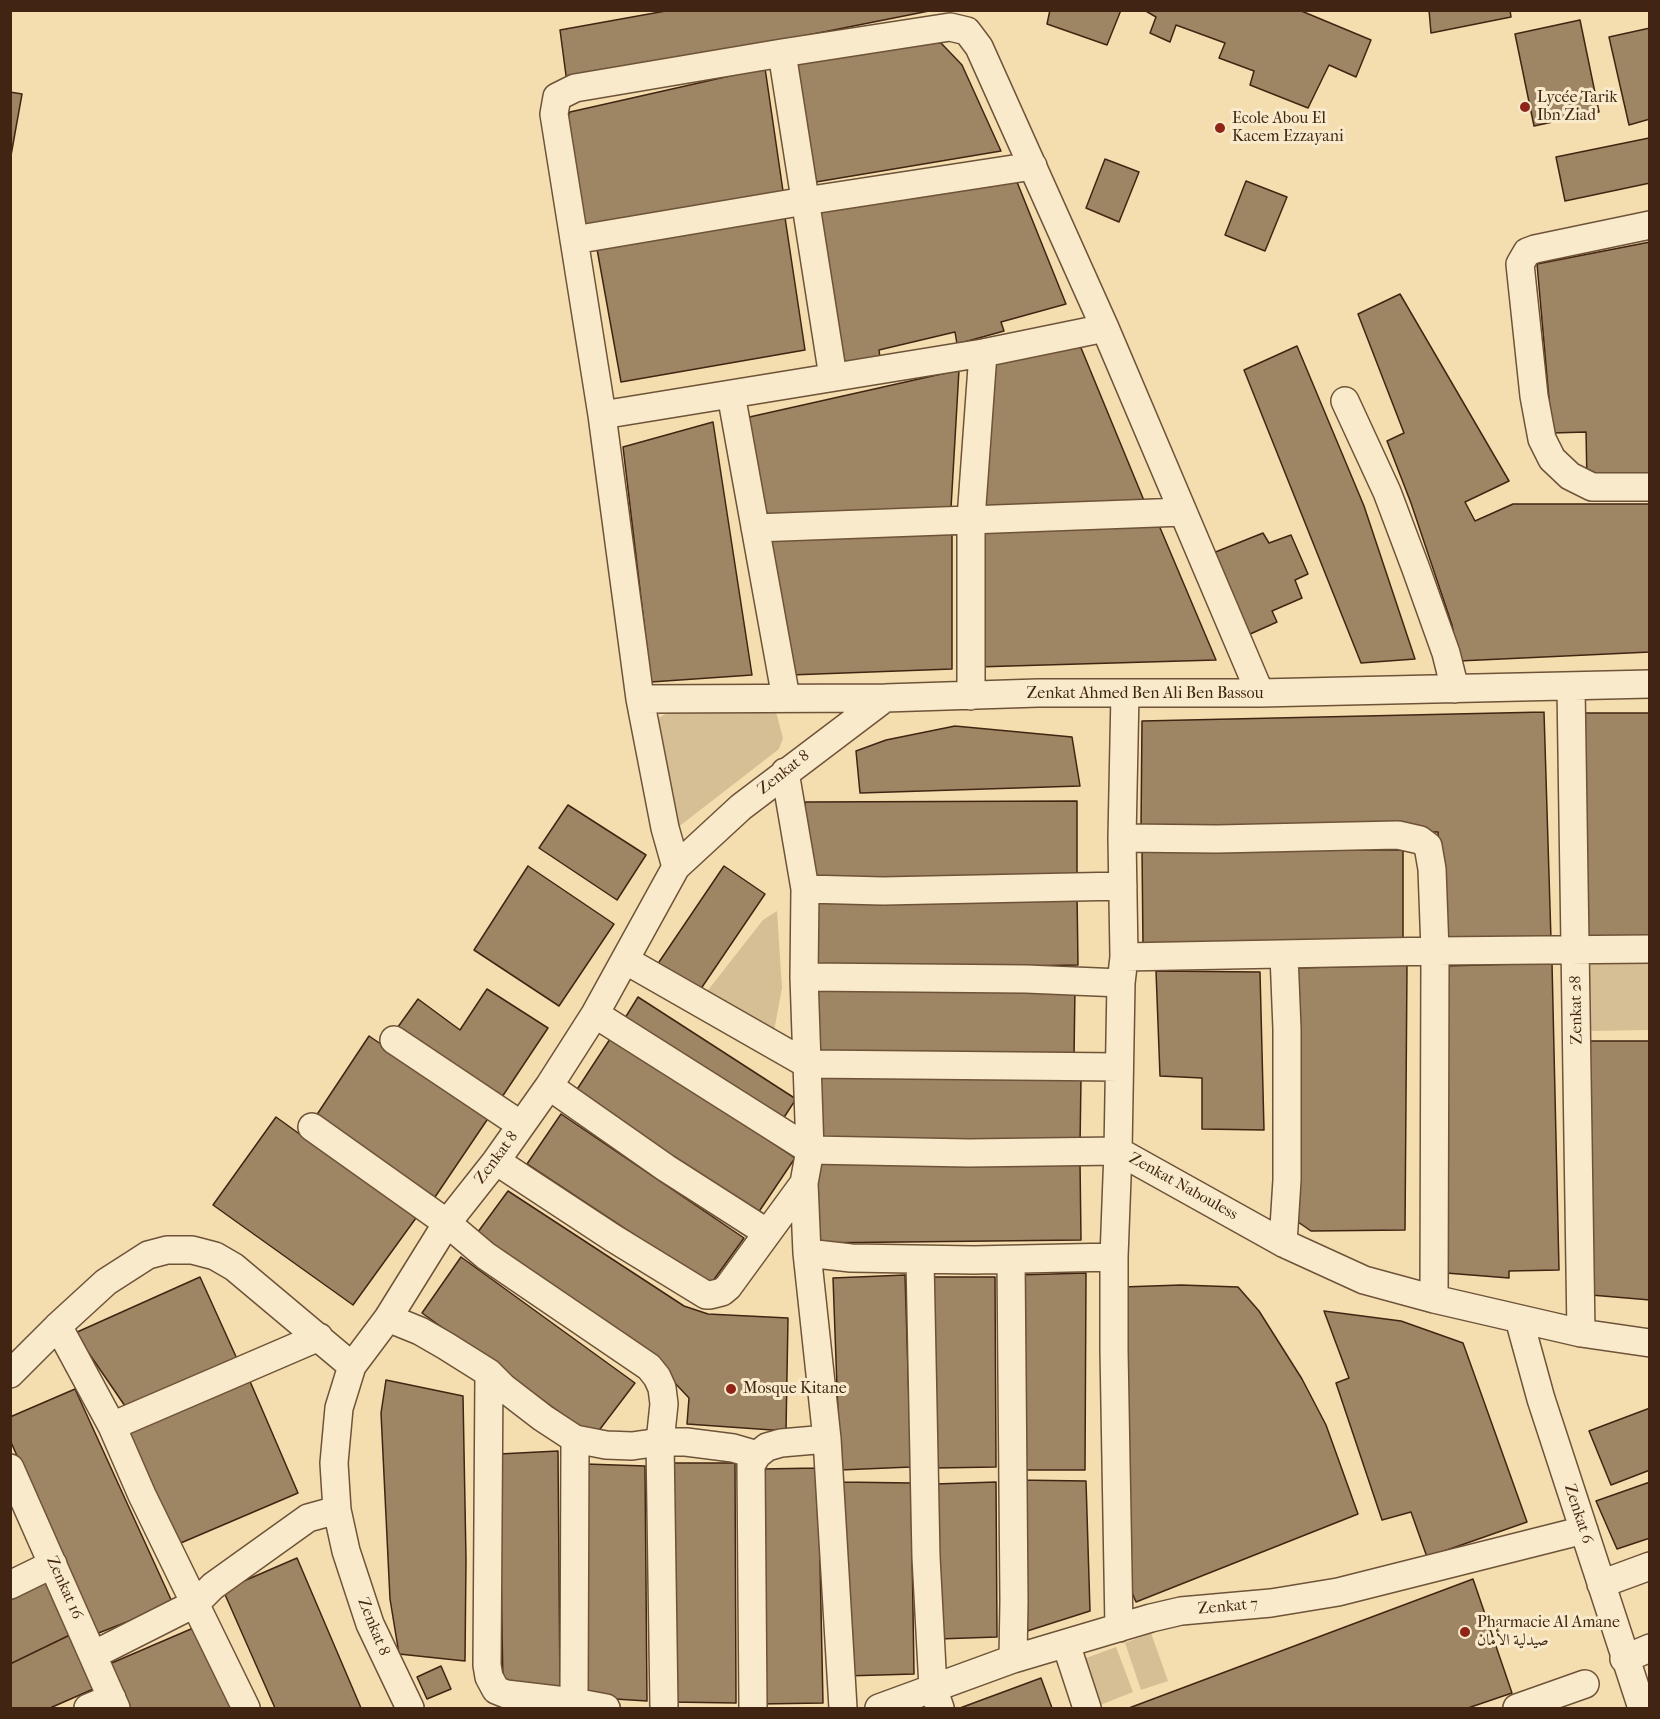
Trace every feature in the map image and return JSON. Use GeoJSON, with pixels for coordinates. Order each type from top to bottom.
{"type":"FeatureCollection","features":[{"type":"Feature","properties":{"kind":"street"},"geometry":{"type":"LineString","coordinates":[[676,867],[664,828],[640,699],[602,416],[554,114],[557,97],[575,88],[782,52],[950,27],[967,31],[979,47],[1105,328],[1260,693]]}},
{"type":"Feature","properties":{"kind":"street"},"geometry":{"type":"LineString","coordinates":[[782,52],[832,377]]}},
{"type":"Feature","properties":{"kind":"street"},"geometry":{"type":"LineString","coordinates":[[574,240],[1033,166]]}},
{"type":"Feature","properties":{"kind":"street"},"geometry":{"type":"LineString","coordinates":[[1650,225],[1535,249],[1527,252],[1520,264],[1534,396],[1542,439],[1552,459],[1570,476],[1592,486],[1650,488]]}},
{"type":"Feature","properties":{"kind":"street"},"geometry":{"type":"LineString","coordinates":[[602,416],[983,353],[1105,328]]}},
{"type":"Feature","properties":{"kind":"street"},"geometry":{"type":"LineString","coordinates":[[970,696],[971,519],[983,353]]}},
{"type":"Feature","properties":{"kind":"street"},"geometry":{"type":"LineString","coordinates":[[731,394],[786,698]]}},
{"type":"Feature","properties":{"kind":"street"},"geometry":{"type":"LineString","coordinates":[[1345,402],[1387,492],[1446,653],[1455,689]]}},
{"type":"Feature","properties":{"kind":"street"},"geometry":{"type":"LineString","coordinates":[[755,528],[1183,512]]}},
{"type":"Feature","properties":{"kind":"street","name":"Zenkat Ahmed Ben Ali Ben Bassou"},"geometry":{"type":"LineString","coordinates":[[640,699],[1260,693],[1650,684]]}},
{"type":"Feature","properties":{"kind":"street","name":"Zenkat 28"},"geometry":{"type":"LineString","coordinates":[[1572,687],[1581,1333]]}},
{"type":"Feature","properties":{"kind":"street","name":"Zenkat Nabouless"},"geometry":{"type":"LineString","coordinates":[[1125,693],[1118,1151],[1283,1243],[1364,1280],[1434,1299],[1581,1333],[1650,1343]]}},
{"type":"Feature","properties":{"kind":"street","name":"Zenkat 8"},"geometry":{"type":"LineString","coordinates":[[410,1708],[370,1624],[346,1551],[338,1510],[334,1463],[339,1408],[352,1366],[388,1318],[447,1223],[496,1161],[549,1086],[595,1014],[676,867],[741,807],[784,772],[885,698]]}},
{"type":"Feature","properties":{"kind":"street"},"geometry":{"type":"LineString","coordinates":[[784,772],[805,889],[804,977],[810,1150],[804,1183],[807,1253],[827,1439],[843,1708]]}},
{"type":"Feature","properties":{"kind":"street"},"geometry":{"type":"LineString","coordinates":[[1122,838],[1218,839],[1398,835],[1420,840],[1428,846],[1432,868],[1435,951],[1434,1299]]}},
{"type":"Feature","properties":{"kind":"street"},"geometry":{"type":"LineString","coordinates":[[805,889],[883,891],[1123,886]]}},
{"type":"Feature","properties":{"kind":"street"},"geometry":{"type":"LineString","coordinates":[[804,977],[1026,979],[1284,955],[1650,949]]}},
{"type":"Feature","properties":{"kind":"street"},"geometry":{"type":"LineString","coordinates":[[1283,1243],[1287,1180],[1287,1040],[1284,955]]}},
{"type":"Feature","properties":{"kind":"street"},"geometry":{"type":"LineString","coordinates":[[625,960],[807,1064],[1119,1067]]}},
{"type":"Feature","properties":{"kind":"street"},"geometry":{"type":"LineString","coordinates":[[595,1014],[810,1150],[969,1153],[1118,1151],[1114,1257],[1119,1628]]}},
{"type":"Feature","properties":{"kind":"street"},"geometry":{"type":"LineString","coordinates":[[394,1040],[521,1125]]}},
{"type":"Feature","properties":{"kind":"street"},"geometry":{"type":"LineString","coordinates":[[549,1086],[666,1168],[766,1232]]}},
{"type":"Feature","properties":{"kind":"street"},"geometry":{"type":"LineString","coordinates":[[312,1127],[447,1223],[486,1256],[649,1366],[662,1388],[664,1404],[660,1442],[664,1708]]}},
{"type":"Feature","properties":{"kind":"street"},"geometry":{"type":"LineString","coordinates":[[496,1161],[604,1232],[706,1294],[717,1294],[728,1287],[804,1183]]}},
{"type":"Feature","properties":{"kind":"street"},"geometry":{"type":"LineString","coordinates":[[10,1374],[106,1282],[148,1255],[167,1250],[192,1250],[215,1256],[234,1267],[352,1366]]}},
{"type":"Feature","properties":{"kind":"street"},"geometry":{"type":"LineString","coordinates":[[807,1253],[851,1258],[920,1260],[1114,1257]]}},
{"type":"Feature","properties":{"kind":"street"},"geometry":{"type":"LineString","coordinates":[[920,1260],[926,1557],[936,1698]]}},
{"type":"Feature","properties":{"kind":"street"},"geometry":{"type":"LineString","coordinates":[[1011,1260],[1013,1659]]}},
{"type":"Feature","properties":{"kind":"street"},"geometry":{"type":"LineString","coordinates":[[388,1318],[420,1331],[489,1373],[543,1419],[575,1439],[623,1446],[660,1442],[710,1444],[757,1455]]}},
{"type":"Feature","properties":{"kind":"street","name":"Zenkat 6"},"geometry":{"type":"LineString","coordinates":[[1519,1319],[1541,1399],[1624,1659],[1642,1708]]}},
{"type":"Feature","properties":{"kind":"street"},"geometry":{"type":"LineString","coordinates":[[58,1326],[112,1426],[142,1495],[246,1708]]}},
{"type":"Feature","properties":{"kind":"street"},"geometry":{"type":"LineString","coordinates":[[112,1426],[318,1337]]}},
{"type":"Feature","properties":{"kind":"street"},"geometry":{"type":"LineString","coordinates":[[489,1373],[487,1665],[489,1677],[496,1690],[506,1694],[606,1708]]}},
{"type":"Feature","properties":{"kind":"street"},"geometry":{"type":"LineString","coordinates":[[574,1702],[575,1439]]}},
{"type":"Feature","properties":{"kind":"street"},"geometry":{"type":"LineString","coordinates":[[753,1708],[749,1487],[751,1465],[757,1455],[767,1447],[782,1443],[827,1439]]}},
{"type":"Feature","properties":{"kind":"street","name":"Zenkat 16"},"geometry":{"type":"LineString","coordinates":[[10,1468],[93,1655],[106,1705]]}},
{"type":"Feature","properties":{"kind":"street"},"geometry":{"type":"LineString","coordinates":[[93,1655],[196,1603],[213,1586],[308,1518],[338,1510]]}},
{"type":"Feature","properties":{"kind":"street","name":"Zenkat 7"},"geometry":{"type":"LineString","coordinates":[[879,1708],[936,1698],[1013,1659],[1181,1611],[1271,1603],[1338,1592],[1584,1530]]}},
{"type":"Feature","properties":{"kind":"street"},"geometry":{"type":"LineString","coordinates":[[10,1585],[53,1564]]}},
{"type":"Feature","properties":{"kind":"street"},"geometry":{"type":"LineString","coordinates":[[1601,1584],[1650,1566]]}},
{"type":"Feature","properties":{"kind":"street"},"geometry":{"type":"LineString","coordinates":[[1066,1644],[1087,1708]]}},
{"type":"Feature","properties":{"kind":"street"},"geometry":{"type":"LineString","coordinates":[[1624,1659],[1650,1648]]}},
{"type":"Feature","properties":{"kind":"street"},"geometry":{"type":"LineString","coordinates":[[1517,1708],[1585,1684]]}},
{"type":"Feature","properties":{"kind":"shaded area"},"geometry":{"type":"Polygon","coordinates":[[[776,712],[783,738],[779,749],[677,828],[657,719],[667,713],[776,712]]]}},
{"type":"Feature","properties":{"kind":"shaded area"},"geometry":{"type":"Polygon","coordinates":[[[777,911],[782,988],[774,1031],[705,994],[763,920],[777,911]]]}},
{"type":"Feature","properties":{"kind":"shaded area"},"geometry":{"type":"Polygon","coordinates":[[[1649,962],[1649,1030],[1588,1031],[1585,964],[1649,962]]]}},
{"type":"Feature","properties":{"kind":"shaded area"},"geometry":{"type":"Polygon","coordinates":[[[1151,1633],[1168,1681],[1141,1690],[1125,1643],[1151,1633]]]}},
{"type":"Feature","properties":{"kind":"shaded area"},"geometry":{"type":"Polygon","coordinates":[[[1116,1647],[1133,1692],[1095,1707],[1078,1661],[1116,1647]]]}},
{"type":"Feature","properties":{"kind":"building"},"geometry":{"type":"Polygon","coordinates":[[[671,10],[934,10],[567,83],[560,30],[671,10]]]}},
{"type":"Feature","properties":{"kind":"building"},"geometry":{"type":"Polygon","coordinates":[[[1050,10],[1121,10],[1107,45],[1047,24],[1050,10]]]}},
{"type":"Feature","properties":{"kind":"building"},"geometry":{"type":"Polygon","coordinates":[[[1144,10],[1299,10],[1371,40],[1356,77],[1329,65],[1308,108],[1250,85],[1254,71],[1219,58],[1225,43],[1176,25],[1170,42],[1150,33],[1156,17],[1144,10]]]}},
{"type":"Feature","properties":{"kind":"building"},"geometry":{"type":"Polygon","coordinates":[[[1429,10],[1510,10],[1511,17],[1431,33],[1429,10]]]}},
{"type":"Feature","properties":{"kind":"building"},"geometry":{"type":"Polygon","coordinates":[[[1580,20],[1599,112],[1534,126],[1515,34],[1580,20]]]}},
{"type":"Feature","properties":{"kind":"building"},"geometry":{"type":"Polygon","coordinates":[[[1650,28],[1650,119],[1629,125],[1609,37],[1650,28]]]}},
{"type":"Feature","properties":{"kind":"building"},"geometry":{"type":"Polygon","coordinates":[[[915,40],[941,43],[962,65],[1001,151],[816,182],[793,62],[915,40]]]}},
{"type":"Feature","properties":{"kind":"building"},"geometry":{"type":"Polygon","coordinates":[[[765,68],[783,191],[586,232],[564,123],[570,112],[765,68]]]}},
{"type":"Feature","properties":{"kind":"building"},"geometry":{"type":"Polygon","coordinates":[[[10,92],[22,94],[10,161],[10,92]]]}},
{"type":"Feature","properties":{"kind":"building"},"geometry":{"type":"Polygon","coordinates":[[[1649,138],[1650,183],[1565,201],[1556,157],[1649,138]]]}},
{"type":"Feature","properties":{"kind":"building"},"geometry":{"type":"Polygon","coordinates":[[[1105,159],[1139,172],[1119,222],[1086,208],[1105,159]]]}},
{"type":"Feature","properties":{"kind":"building"},"geometry":{"type":"Polygon","coordinates":[[[1015,177],[1066,304],[1001,322],[1004,331],[957,344],[955,332],[879,350],[880,358],[844,365],[817,205],[1015,177]]]}},
{"type":"Feature","properties":{"kind":"building"},"geometry":{"type":"Polygon","coordinates":[[[1246,181],[1287,197],[1265,251],[1225,235],[1246,181]]]}},
{"type":"Feature","properties":{"kind":"building"},"geometry":{"type":"Polygon","coordinates":[[[784,211],[805,350],[621,382],[597,249],[784,211]]]}},
{"type":"Feature","properties":{"kind":"building"},"geometry":{"type":"Polygon","coordinates":[[[1650,242],[1650,480],[1587,481],[1586,432],[1552,433],[1537,264],[1650,242]]]}},
{"type":"Feature","properties":{"kind":"building"},"geometry":{"type":"Polygon","coordinates":[[[1400,294],[1509,481],[1465,502],[1475,521],[1513,504],[1650,504],[1650,652],[1459,661],[1452,625],[1411,503],[1387,441],[1404,433],[1358,314],[1400,294]]]}},
{"type":"Feature","properties":{"kind":"building"},"geometry":{"type":"Polygon","coordinates":[[[1079,343],[1145,503],[978,513],[992,359],[1079,343]]]}},
{"type":"Feature","properties":{"kind":"building"},"geometry":{"type":"Polygon","coordinates":[[[1297,346],[1364,506],[1415,659],[1361,663],[1244,370],[1297,346]]]}},
{"type":"Feature","properties":{"kind":"building"},"geometry":{"type":"Polygon","coordinates":[[[959,370],[951,508],[761,519],[745,418],[959,370]]]}},
{"type":"Feature","properties":{"kind":"building"},"geometry":{"type":"Polygon","coordinates":[[[713,422],[752,675],[651,682],[623,447],[713,422]]]}},
{"type":"Feature","properties":{"kind":"building"},"geometry":{"type":"Polygon","coordinates":[[[1158,523],[1216,660],[976,667],[981,532],[1158,523]]]}},
{"type":"Feature","properties":{"kind":"building"},"geometry":{"type":"Polygon","coordinates":[[[952,532],[952,669],[790,675],[765,541],[952,532]]]}},
{"type":"Feature","properties":{"kind":"building"},"geometry":{"type":"Polygon","coordinates":[[[1263,533],[1269,543],[1291,535],[1308,574],[1295,580],[1302,598],[1272,611],[1277,622],[1248,635],[1213,553],[1263,533]]]}},
{"type":"Feature","properties":{"kind":"building"},"geometry":{"type":"Polygon","coordinates":[[[1544,712],[1551,940],[1441,944],[1438,832],[1141,829],[1142,721],[1544,712]]]}},
{"type":"Feature","properties":{"kind":"building"},"geometry":{"type":"Polygon","coordinates":[[[1581,713],[1650,713],[1650,941],[1584,942],[1581,713]]]}},
{"type":"Feature","properties":{"kind":"building"},"geometry":{"type":"Polygon","coordinates":[[[955,726],[1072,737],[1080,786],[860,793],[856,751],[886,740],[955,726]]]}},
{"type":"Feature","properties":{"kind":"building"},"geometry":{"type":"Polygon","coordinates":[[[1077,801],[1077,877],[806,878],[805,802],[1077,801]]]}},
{"type":"Feature","properties":{"kind":"building"},"geometry":{"type":"Polygon","coordinates":[[[568,805],[646,855],[617,900],[539,848],[568,805]]]}},
{"type":"Feature","properties":{"kind":"building"},"geometry":{"type":"Polygon","coordinates":[[[1142,849],[1403,850],[1403,944],[1143,946],[1142,849]]]}},
{"type":"Feature","properties":{"kind":"building"},"geometry":{"type":"Polygon","coordinates":[[[528,866],[614,924],[559,1006],[474,950],[528,866]]]}},
{"type":"Feature","properties":{"kind":"building"},"geometry":{"type":"Polygon","coordinates":[[[724,866],[765,894],[696,996],[655,968],[724,866]]]}},
{"type":"Feature","properties":{"kind":"building"},"geometry":{"type":"Polygon","coordinates":[[[1077,893],[1078,965],[812,970],[811,898],[1077,893]]]}},
{"type":"Feature","properties":{"kind":"building"},"geometry":{"type":"Polygon","coordinates":[[[1552,963],[1559,1270],[1509,1271],[1509,1278],[1446,1273],[1444,966],[1552,963]]]}},
{"type":"Feature","properties":{"kind":"building"},"geometry":{"type":"Polygon","coordinates":[[[1407,965],[1405,1230],[1311,1231],[1298,1222],[1293,968],[1407,965]]]}},
{"type":"Feature","properties":{"kind":"building"},"geometry":{"type":"Polygon","coordinates":[[[1156,971],[1260,972],[1264,1130],[1202,1129],[1202,1078],[1160,1076],[1156,971]]]}},
{"type":"Feature","properties":{"kind":"building"},"geometry":{"type":"Polygon","coordinates":[[[809,984],[1075,987],[1074,1058],[808,1055],[809,984]]]}},
{"type":"Feature","properties":{"kind":"building"},"geometry":{"type":"Polygon","coordinates":[[[487,989],[548,1028],[498,1103],[395,1031],[418,999],[460,1030],[487,989]]]}},
{"type":"Feature","properties":{"kind":"building"},"geometry":{"type":"Polygon","coordinates":[[[638,997],[796,1099],[779,1125],[622,1023],[638,997]]]}},
{"type":"Feature","properties":{"kind":"building"},"geometry":{"type":"Polygon","coordinates":[[[369,1036],[489,1117],[435,1197],[316,1116],[369,1036]]]}},
{"type":"Feature","properties":{"kind":"building"},"geometry":{"type":"Polygon","coordinates":[[[612,1036],[795,1158],[756,1216],[574,1094],[612,1036]]]}},
{"type":"Feature","properties":{"kind":"building"},"geometry":{"type":"Polygon","coordinates":[[[1585,1041],[1650,1041],[1650,1300],[1591,1295],[1585,1041]]]}},
{"type":"Feature","properties":{"kind":"building"},"geometry":{"type":"Polygon","coordinates":[[[812,1074],[1081,1079],[1080,1146],[811,1141],[812,1074]]]}},
{"type":"Feature","properties":{"kind":"building"},"geometry":{"type":"Polygon","coordinates":[[[561,1114],[744,1238],[710,1285],[527,1164],[561,1114]]]}},
{"type":"Feature","properties":{"kind":"building"},"geometry":{"type":"Polygon","coordinates":[[[276,1117],[416,1218],[353,1305],[213,1205],[276,1117]]]}},
{"type":"Feature","properties":{"kind":"building"},"geometry":{"type":"Polygon","coordinates":[[[1080,1161],[1081,1240],[812,1243],[810,1164],[1080,1161]]]}},
{"type":"Feature","properties":{"kind":"building"},"geometry":{"type":"Polygon","coordinates":[[[508,1191],[684,1306],[708,1314],[788,1318],[786,1431],[687,1424],[689,1398],[658,1365],[475,1236],[508,1191]]]}},
{"type":"Feature","properties":{"kind":"building"},"geometry":{"type":"Polygon","coordinates":[[[461,1257],[635,1383],[594,1437],[422,1313],[461,1257]]]}},
{"type":"Feature","properties":{"kind":"building"},"geometry":{"type":"Polygon","coordinates":[[[1086,1273],[1085,1470],[1015,1470],[1017,1275],[1086,1273]]]}},
{"type":"Feature","properties":{"kind":"building"},"geometry":{"type":"Polygon","coordinates":[[[905,1275],[911,1467],[840,1470],[833,1278],[905,1275]]]}},
{"type":"Feature","properties":{"kind":"building"},"geometry":{"type":"Polygon","coordinates":[[[200,1277],[238,1361],[125,1406],[75,1333],[200,1277]]]}},
{"type":"Feature","properties":{"kind":"building"},"geometry":{"type":"Polygon","coordinates":[[[931,1277],[995,1277],[996,1467],[935,1468],[931,1277]]]}},
{"type":"Feature","properties":{"kind":"building"},"geometry":{"type":"Polygon","coordinates":[[[1181,1285],[1238,1287],[1259,1311],[1302,1379],[1326,1425],[1358,1514],[1136,1602],[1127,1581],[1122,1287],[1181,1285]]]}},
{"type":"Feature","properties":{"kind":"building"},"geometry":{"type":"Polygon","coordinates":[[[1324,1311],[1401,1321],[1463,1343],[1527,1522],[1427,1557],[1411,1512],[1382,1520],[1336,1383],[1349,1378],[1324,1311]]]}},
{"type":"Feature","properties":{"kind":"building"},"geometry":{"type":"Polygon","coordinates":[[[249,1379],[298,1493],[176,1545],[127,1431],[249,1379]]]}},
{"type":"Feature","properties":{"kind":"building"},"geometry":{"type":"Polygon","coordinates":[[[386,1380],[463,1396],[465,1661],[399,1654],[390,1599],[381,1413],[386,1380]]]}},
{"type":"Feature","properties":{"kind":"building"},"geometry":{"type":"Polygon","coordinates":[[[75,1389],[173,1604],[96,1634],[10,1440],[10,1417],[75,1389]]]}},
{"type":"Feature","properties":{"kind":"building"},"geometry":{"type":"Polygon","coordinates":[[[1650,1408],[1650,1470],[1611,1485],[1589,1431],[1650,1408]]]}},
{"type":"Feature","properties":{"kind":"building"},"geometry":{"type":"Polygon","coordinates":[[[558,1451],[560,1690],[503,1687],[499,1454],[558,1451]]]}},
{"type":"Feature","properties":{"kind":"building"},"geometry":{"type":"Polygon","coordinates":[[[667,1463],[735,1463],[736,1703],[670,1702],[667,1463]]]}},
{"type":"Feature","properties":{"kind":"building"},"geometry":{"type":"Polygon","coordinates":[[[586,1464],[645,1466],[647,1701],[583,1697],[586,1464]]]}},
{"type":"Feature","properties":{"kind":"building"},"geometry":{"type":"Polygon","coordinates":[[[818,1468],[823,1703],[759,1704],[761,1469],[818,1468]]]}},
{"type":"Feature","properties":{"kind":"building"},"geometry":{"type":"Polygon","coordinates":[[[1016,1480],[1086,1481],[1090,1611],[1021,1633],[1016,1480]]]}},
{"type":"Feature","properties":{"kind":"building"},"geometry":{"type":"Polygon","coordinates":[[[841,1482],[911,1483],[914,1674],[845,1676],[841,1482]]]}},
{"type":"Feature","properties":{"kind":"building"},"geometry":{"type":"Polygon","coordinates":[[[996,1482],[997,1637],[938,1639],[935,1484],[996,1482]]]}},
{"type":"Feature","properties":{"kind":"building"},"geometry":{"type":"Polygon","coordinates":[[[1650,1482],[1650,1538],[1617,1549],[1596,1501],[1650,1482]]]}},
{"type":"Feature","properties":{"kind":"building"},"geometry":{"type":"Polygon","coordinates":[[[297,1558],[361,1708],[275,1708],[223,1590],[297,1558]]]}},
{"type":"Feature","properties":{"kind":"building"},"geometry":{"type":"Polygon","coordinates":[[[47,1579],[74,1633],[10,1664],[10,1598],[47,1579]]]}},
{"type":"Feature","properties":{"kind":"building"},"geometry":{"type":"Polygon","coordinates":[[[1473,1579],[1512,1693],[1468,1708],[1129,1708],[1473,1579]]]}},
{"type":"Feature","properties":{"kind":"building"},"geometry":{"type":"Polygon","coordinates":[[[198,1626],[234,1708],[126,1708],[107,1665],[198,1626]]]}},
{"type":"Feature","properties":{"kind":"building"},"geometry":{"type":"Polygon","coordinates":[[[74,1633],[98,1687],[50,1708],[10,1708],[10,1664],[74,1633]]]}},
{"type":"Feature","properties":{"kind":"building"},"geometry":{"type":"Polygon","coordinates":[[[441,1666],[451,1689],[427,1699],[417,1677],[441,1666]]]}},
{"type":"Feature","properties":{"kind":"building"},"geometry":{"type":"Polygon","coordinates":[[[1041,1678],[1052,1708],[960,1708],[1041,1678]]]}},
{"type":"Feature","properties":{"kind":"place","name":"Lycée Tarik Ibn Ziad"},"geometry":{"type":"Point","coordinates":[1525,107]}},
{"type":"Feature","properties":{"kind":"place","name":"Ecole Abou El Kacem Ezzayani"},"geometry":{"type":"Point","coordinates":[1220,128]}},
{"type":"Feature","properties":{"kind":"place","name":"Mosque Kitane"},"geometry":{"type":"Point","coordinates":[731,1389]}},
{"type":"Feature","properties":{"kind":"place","name":"Pharmacie Al Amane صيدلية الأمان"},"geometry":{"type":"Point","coordinates":[1465,1632]}}]}
